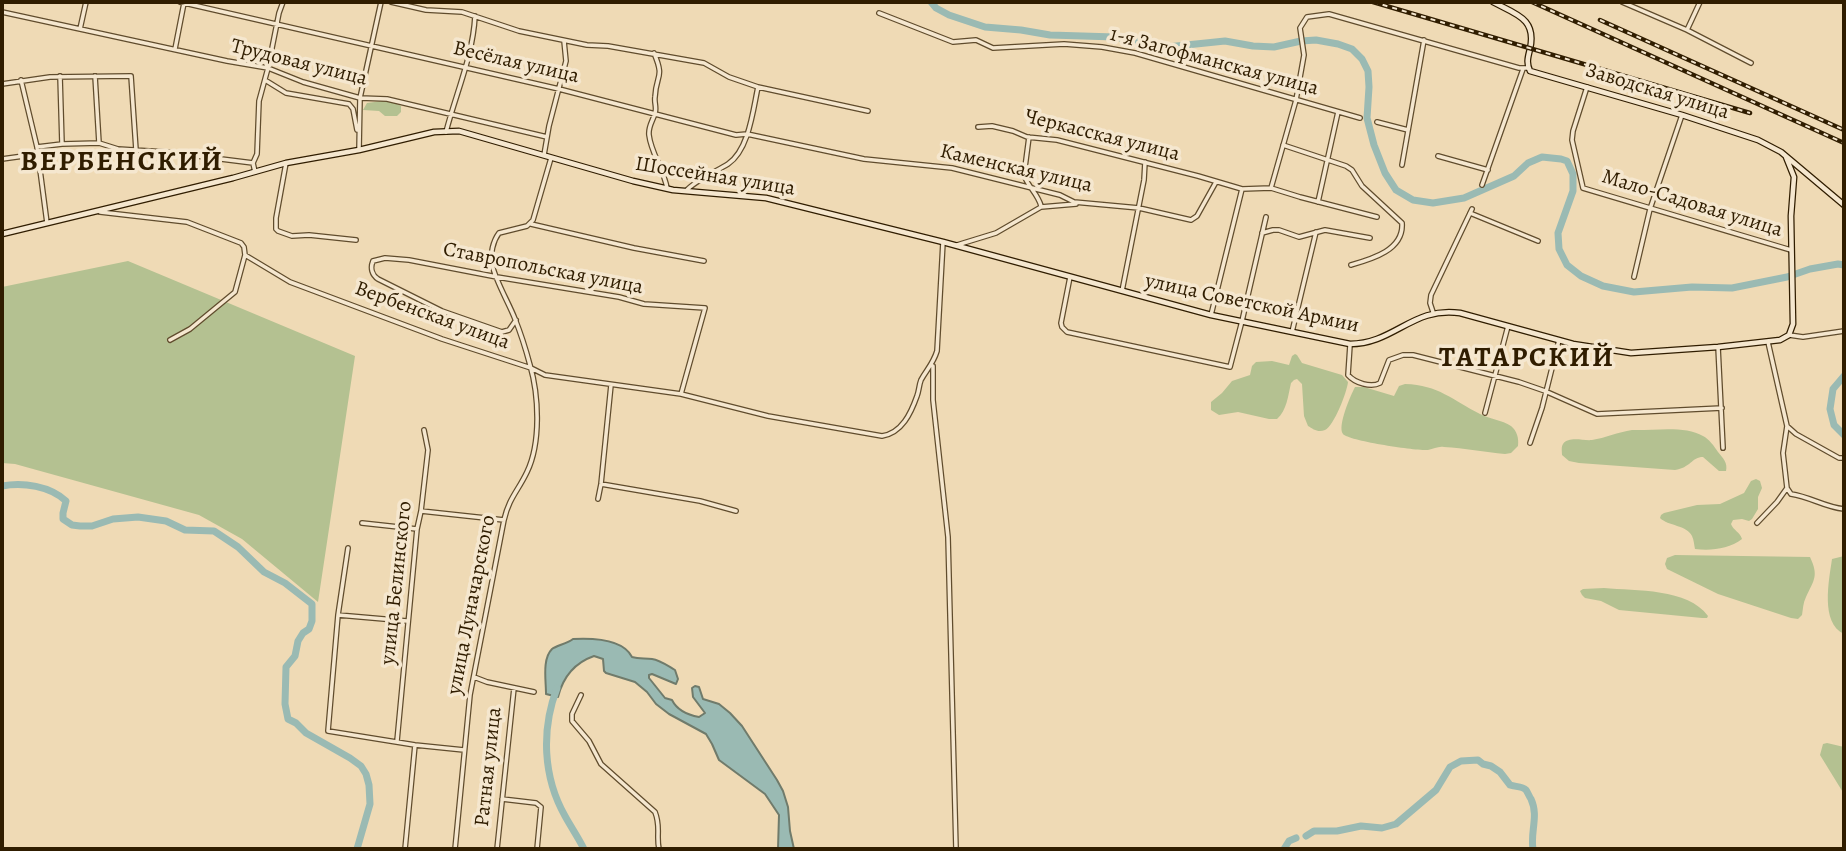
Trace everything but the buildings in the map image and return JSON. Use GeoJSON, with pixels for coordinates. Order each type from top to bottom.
{"type":"FeatureCollection","features":[{"type":"Feature","properties":{"kind":"main road"},"geometry":{"type":"LineString","coordinates":[[1493,2],[1529,25],[1532,36],[1525,68]]}},
{"type":"Feature","properties":{"kind":"main road","name":"Заводская улица"},"geometry":{"type":"LineString","coordinates":[[1525,68],[1758,140],[1786,157],[1844,205]]}},
{"type":"Feature","properties":{"kind":"main road","name":"Шоссейная улица"},"geometry":{"type":"LineString","coordinates":[[94,211],[286,163],[359,150],[434,132],[459,131],[609,175],[686,191],[766,198],[981,252]]}},
{"type":"Feature","properties":{"kind":"main road"},"geometry":{"type":"LineString","coordinates":[[1433,312],[1460,313],[1590,348],[1631,353],[1780,340],[1789,335],[1793,324],[1791,208],[1794,177],[1786,157]]}},
{"type":"Feature","properties":{"kind":"main road"},"geometry":{"type":"LineString","coordinates":[[1794,177],[1805,174]]}},
{"type":"Feature","properties":{"kind":"main road","name":"Вербенская улица"},"geometry":{"type":"LineString","coordinates":[[2,234],[94,211]]}},
{"type":"Feature","properties":{"kind":"main road","name":"улица Советской Армии"},"geometry":{"type":"LineString","coordinates":[[981,252],[1211,315],[1350,344],[1369,343],[1433,312]]}},
{"type":"Feature","properties":{"kind":"street"},"geometry":{"type":"LineString","coordinates":[[80,29],[86,2]]}},
{"type":"Feature","properties":{"kind":"street"},"geometry":{"type":"LineString","coordinates":[[175,49],[182,2]]}},
{"type":"Feature","properties":{"kind":"street","name":"Весёлая улица"},"geometry":{"type":"LineString","coordinates":[[182,2],[559,89],[736,135],[747,134],[845,155]]}},
{"type":"Feature","properties":{"kind":"street"},"geometry":{"type":"LineString","coordinates":[[255,172],[253,163],[257,154],[259,101],[283,2]]}},
{"type":"Feature","properties":{"kind":"street"},"geometry":{"type":"LineString","coordinates":[[359,150],[360,98],[381,2]]}},
{"type":"Feature","properties":{"kind":"street"},"geometry":{"type":"LineString","coordinates":[[391,2],[426,10],[451,10],[519,31],[564,40],[704,63],[729,77],[758,87],[868,111]]}},
{"type":"Feature","properties":{"kind":"street"},"geometry":{"type":"LineString","coordinates":[[1623,2],[1687,30],[1751,63]]}},
{"type":"Feature","properties":{"kind":"street"},"geometry":{"type":"LineString","coordinates":[[1687,30],[1700,2]]}},
{"type":"Feature","properties":{"kind":"street","name":"Трудовая улица"},"geometry":{"type":"LineString","coordinates":[[2,12],[268,68],[303,82],[360,98],[387,99],[547,137]]}},
{"type":"Feature","properties":{"kind":"street","name":"1-я Загофманская улица"},"geometry":{"type":"LineString","coordinates":[[879,13],[953,42],[976,40],[993,48],[1064,44],[1135,53],[1360,118]]}},
{"type":"Feature","properties":{"kind":"street"},"geometry":{"type":"LineString","coordinates":[[1271,188],[1296,100],[1304,55],[1300,28],[1307,16],[1329,14],[1525,68],[1482,185]]}},
{"type":"Feature","properties":{"kind":"street"},"geometry":{"type":"LineString","coordinates":[[446,132],[466,68],[475,16]]}},
{"type":"Feature","properties":{"kind":"street"},"geometry":{"type":"LineString","coordinates":[[544,155],[566,61],[564,40]]}},
{"type":"Feature","properties":{"kind":"street"},"geometry":{"type":"LineString","coordinates":[[1402,165],[1424,40]]}},
{"type":"Feature","properties":{"kind":"street"},"geometry":{"type":"LineString","coordinates":[[654,53],[660,75],[655,97],[655,115],[649,134],[667,188]]}},
{"type":"Feature","properties":{"kind":"street"},"geometry":{"type":"LineString","coordinates":[[2,84],[60,76],[131,76],[136,150]]}},
{"type":"Feature","properties":{"kind":"street"},"geometry":{"type":"LineString","coordinates":[[60,76],[62,144]]}},
{"type":"Feature","properties":{"kind":"street"},"geometry":{"type":"LineString","coordinates":[[95,76],[99,143]]}},
{"type":"Feature","properties":{"kind":"street"},"geometry":{"type":"LineString","coordinates":[[21,80],[37,147],[47,223]]}},
{"type":"Feature","properties":{"kind":"street"},"geometry":{"type":"LineString","coordinates":[[265,80],[286,93],[349,104],[359,132]]}},
{"type":"Feature","properties":{"kind":"street"},"geometry":{"type":"LineString","coordinates":[[686,191],[732,161],[740,150],[747,134],[758,87]]}},
{"type":"Feature","properties":{"kind":"street","name":"Мало-Садовая улица"},"geometry":{"type":"LineString","coordinates":[[1587,87],[1572,140],[1583,188],[1791,250]]}},
{"type":"Feature","properties":{"kind":"street"},"geometry":{"type":"LineString","coordinates":[[1318,202],[1338,112]]}},
{"type":"Feature","properties":{"kind":"street"},"geometry":{"type":"LineString","coordinates":[[1634,277],[1650,209],[1682,115]]}},
{"type":"Feature","properties":{"kind":"street"},"geometry":{"type":"LineString","coordinates":[[1377,122],[1408,130]]}},
{"type":"Feature","properties":{"kind":"street","name":"Черкасская улица"},"geometry":{"type":"LineString","coordinates":[[978,127],[992,126],[1029,137],[1057,140],[1242,189],[1271,188],[1377,217]]}},
{"type":"Feature","properties":{"kind":"street"},"geometry":{"type":"LineString","coordinates":[[1029,137],[1024,175],[1040,199],[1041,206]]}},
{"type":"Feature","properties":{"kind":"street"},"geometry":{"type":"LineString","coordinates":[[37,147],[99,143],[118,149],[253,163]]}},
{"type":"Feature","properties":{"kind":"street"},"geometry":{"type":"LineString","coordinates":[[1283,145],[1346,166],[1352,170],[1362,186],[1402,223],[1403,231],[1393,248],[1351,265]]}},
{"type":"Feature","properties":{"kind":"street"},"geometry":{"type":"LineString","coordinates":[[2,159],[38,154]]}},
{"type":"Feature","properties":{"kind":"street","name":"Каменская улица"},"geometry":{"type":"LineString","coordinates":[[845,155],[952,168],[1060,195],[1081,203],[1139,208],[1186,219],[1195,219],[1216,182]]}},
{"type":"Feature","properties":{"kind":"street"},"geometry":{"type":"LineString","coordinates":[[1437,156],[1488,170]]}},
{"type":"Feature","properties":{"kind":"street"},"geometry":{"type":"LineString","coordinates":[[531,223],[551,158]]}},
{"type":"Feature","properties":{"kind":"street"},"geometry":{"type":"LineString","coordinates":[[1122,292],[1139,208],[1145,162]]}},
{"type":"Feature","properties":{"kind":"street"},"geometry":{"type":"LineString","coordinates":[[286,163],[276,229],[292,236],[356,240]]}},
{"type":"Feature","properties":{"kind":"street"},"geometry":{"type":"LineString","coordinates":[[1211,315],[1242,189]]}},
{"type":"Feature","properties":{"kind":"street"},"geometry":{"type":"LineString","coordinates":[[957,246],[996,233],[1041,206],[1081,203]]}},
{"type":"Feature","properties":{"kind":"street","name":"Вербенская улица"},"geometry":{"type":"LineString","coordinates":[[94,211],[187,222],[241,243],[244,255],[290,282],[545,375],[681,394],[768,416],[870,435],[889,435],[901,426],[910,413],[920,382],[933,364]]}},
{"type":"Feature","properties":{"kind":"street"},"geometry":{"type":"LineString","coordinates":[[1433,312],[1431,295],[1471,211],[1538,241]]}},
{"type":"Feature","properties":{"kind":"street"},"geometry":{"type":"LineString","coordinates":[[1070,277],[1061,323],[1067,332],[1230,367],[1266,217]]}},
{"type":"Feature","properties":{"kind":"street","name":"Ставропольская улица"},"geometry":{"type":"LineString","coordinates":[[531,223],[634,248],[704,261]]}},
{"type":"Feature","properties":{"kind":"street","name":"улица Луначарского"},"geometry":{"type":"LineString","coordinates":[[455,849],[469,705],[504,520],[508,504],[527,473],[536,445],[535,397],[531,368],[516,320],[491,259],[497,236],[531,223]]}},
{"type":"Feature","properties":{"kind":"street"},"geometry":{"type":"LineString","coordinates":[[1262,233],[1279,230],[1299,237],[1333,231],[1370,238]]}},
{"type":"Feature","properties":{"kind":"street"},"geometry":{"type":"LineString","coordinates":[[1292,332],[1316,232]]}},
{"type":"Feature","properties":{"kind":"street"},"geometry":{"type":"LineString","coordinates":[[943,242],[937,351],[933,364],[933,400],[948,537],[956,849]]}},
{"type":"Feature","properties":{"kind":"street"},"geometry":{"type":"LineString","coordinates":[[170,340],[190,329],[235,292],[244,255]]}},
{"type":"Feature","properties":{"kind":"street","name":"Ставропольская улица"},"geometry":{"type":"LineString","coordinates":[[516,320],[512,327],[505,331],[442,311],[378,279],[371,265],[375,260],[385,258],[409,260],[619,297],[653,306],[705,308],[681,394]]}},
{"type":"Feature","properties":{"kind":"street"},"geometry":{"type":"LineString","coordinates":[[1485,413],[1508,326]]}},
{"type":"Feature","properties":{"kind":"street"},"geometry":{"type":"LineString","coordinates":[[1789,335],[1803,337],[1844,331]]}},
{"type":"Feature","properties":{"kind":"street"},"geometry":{"type":"LineString","coordinates":[[1530,443],[1559,340]]}},
{"type":"Feature","properties":{"kind":"street"},"geometry":{"type":"LineString","coordinates":[[1768,341],[1787,426],[1783,453],[1787,488],[1791,494],[1808,496],[1826,506],[1844,509]]}},
{"type":"Feature","properties":{"kind":"street"},"geometry":{"type":"LineString","coordinates":[[1350,344],[1348,376],[1370,386],[1380,383],[1389,360],[1403,355],[1423,357],[1518,382],[1597,414],[1722,408]]}},
{"type":"Feature","properties":{"kind":"street"},"geometry":{"type":"LineString","coordinates":[[1718,347],[1723,448]]}},
{"type":"Feature","properties":{"kind":"street"},"geometry":{"type":"LineString","coordinates":[[598,499],[611,385]]}},
{"type":"Feature","properties":{"kind":"street"},"geometry":{"type":"LineString","coordinates":[[1787,426],[1796,434],[1839,458],[1844,458]]}},
{"type":"Feature","properties":{"kind":"street","name":"улица Белинского"},"geometry":{"type":"LineString","coordinates":[[397,741],[407,621],[428,450],[424,430]]}},
{"type":"Feature","properties":{"kind":"street"},"geometry":{"type":"LineString","coordinates":[[601,484],[700,501],[736,511]]}},
{"type":"Feature","properties":{"kind":"street"},"geometry":{"type":"LineString","coordinates":[[1757,523],[1787,488]]}},
{"type":"Feature","properties":{"kind":"street"},"geometry":{"type":"LineString","coordinates":[[421,511],[504,520]]}},
{"type":"Feature","properties":{"kind":"street"},"geometry":{"type":"LineString","coordinates":[[362,523],[417,529]]}},
{"type":"Feature","properties":{"kind":"street"},"geometry":{"type":"LineString","coordinates":[[348,548],[338,615],[328,731],[464,750]]}},
{"type":"Feature","properties":{"kind":"street"},"geometry":{"type":"LineString","coordinates":[[338,615],[407,621]]}},
{"type":"Feature","properties":{"kind":"street"},"geometry":{"type":"LineString","coordinates":[[474,677],[534,692]]}},
{"type":"Feature","properties":{"kind":"street","name":"Ратная улица"},"geometry":{"type":"LineString","coordinates":[[497,849],[514,688]]}},
{"type":"Feature","properties":{"kind":"street"},"geometry":{"type":"LineString","coordinates":[[581,695],[572,714],[572,721],[589,741],[601,764],[655,813],[659,821],[659,849]]}},
{"type":"Feature","properties":{"kind":"street"},"geometry":{"type":"LineString","coordinates":[[405,849],[415,745]]}},
{"type":"Feature","properties":{"kind":"street"},"geometry":{"type":"LineString","coordinates":[[502,799],[536,803],[541,807],[537,849]]}},
{"type":"Feature","properties":{"kind":"green space"},"geometry":{"type":"Polygon","coordinates":[[[382,101],[401,106],[401,112],[397,116],[385,116],[379,111],[363,110],[367,103],[382,101]]]}},
{"type":"Feature","properties":{"kind":"green space"},"geometry":{"type":"Polygon","coordinates":[[[128,261],[355,356],[318,602],[242,539],[199,515],[15,464],[2,463],[2,287],[128,261]]]}},
{"type":"Feature","properties":{"kind":"green space"},"geometry":{"type":"Polygon","coordinates":[[[1295,354],[1302,363],[1342,375],[1348,382],[1336,416],[1325,430],[1318,431],[1308,426],[1304,416],[1302,384],[1297,379],[1291,383],[1285,407],[1277,419],[1238,412],[1219,415],[1211,410],[1211,402],[1232,381],[1250,375],[1256,362],[1272,361],[1289,365],[1295,354]]]}},
{"type":"Feature","properties":{"kind":"green space"},"geometry":{"type":"Polygon","coordinates":[[[1405,384],[1436,390],[1480,414],[1507,424],[1516,432],[1518,446],[1511,453],[1505,454],[1442,447],[1421,450],[1370,442],[1343,434],[1343,418],[1355,387],[1394,396],[1399,386],[1405,384]]]}},
{"type":"Feature","properties":{"kind":"green space"},"geometry":{"type":"Polygon","coordinates":[[[1632,430],[1678,430],[1696,433],[1713,445],[1725,461],[1726,471],[1719,471],[1703,457],[1675,470],[1579,463],[1569,461],[1562,455],[1562,445],[1569,440],[1592,440],[1632,430]]]}},
{"type":"Feature","properties":{"kind":"green space"},"geometry":{"type":"Polygon","coordinates":[[[1751,481],[1760,481],[1762,488],[1758,497],[1758,509],[1749,521],[1733,520],[1731,524],[1742,539],[1731,545],[1695,549],[1690,532],[1660,518],[1664,513],[1697,505],[1720,504],[1744,493],[1751,481]]]}},
{"type":"Feature","properties":{"kind":"green space"},"geometry":{"type":"Polygon","coordinates":[[[1675,555],[1810,557],[1814,578],[1804,602],[1802,615],[1798,619],[1791,618],[1718,594],[1667,569],[1667,558],[1675,555]]]}},
{"type":"Feature","properties":{"kind":"green space"},"geometry":{"type":"Polygon","coordinates":[[[1844,556],[1844,634],[1832,621],[1828,600],[1832,559],[1844,556]]]}},
{"type":"Feature","properties":{"kind":"green space"},"geometry":{"type":"Polygon","coordinates":[[[1604,588],[1675,596],[1688,600],[1708,616],[1702,618],[1619,610],[1601,601],[1585,598],[1580,591],[1604,588]]]}},
{"type":"Feature","properties":{"kind":"green space"},"geometry":{"type":"Polygon","coordinates":[[[1823,744],[1844,747],[1844,794],[1820,755],[1823,744]]]}},
{"type":"Feature","properties":{"kind":"water"},"geometry":{"type":"Polygon","coordinates":[[[573,639],[614,643],[622,646],[632,657],[655,660],[675,670],[678,679],[676,684],[652,674],[649,678],[665,698],[672,700],[687,713],[699,717],[705,713],[693,697],[692,688],[695,686],[699,687],[703,699],[719,704],[730,713],[742,726],[783,791],[794,849],[778,849],[779,815],[765,794],[719,760],[706,734],[669,714],[635,682],[606,673],[603,659],[594,656],[575,667],[566,677],[558,697],[546,694],[545,670],[549,653],[573,639]]]}},
{"type":"Feature","properties":{"kind":"waterway"},"geometry":{"type":"LineString","coordinates":[[931,2],[949,15],[985,27],[1050,35],[1115,37],[1167,47],[1225,41],[1274,47],[1316,40],[1352,49],[1362,59],[1368,71],[1367,118],[1385,173],[1396,190],[1413,200],[1433,203],[1464,198],[1514,176],[1528,163],[1542,157],[1567,161],[1573,174],[1573,191],[1558,233],[1559,249],[1567,265],[1581,276],[1603,286],[1634,292],[1692,287],[1732,288],[1787,277],[1810,269],[1844,265]]}},
{"type":"Feature","properties":{"kind":"waterway"},"geometry":{"type":"LineString","coordinates":[[1844,376],[1833,389],[1830,409],[1834,425],[1844,435]]}},
{"type":"Feature","properties":{"kind":"waterway"},"geometry":{"type":"LineString","coordinates":[[2,486],[27,485],[60,496],[66,501],[63,519],[72,525],[92,526],[113,519],[138,517],[166,521],[185,530],[214,531],[238,547],[264,572],[285,583],[312,604],[309,629],[298,641],[295,656],[286,667],[285,704],[288,719],[306,733],[350,758],[361,766],[366,774],[370,804],[357,849]]}},
{"type":"Feature","properties":{"kind":"waterway"},"geometry":{"type":"LineString","coordinates":[[557,688],[548,720],[549,769],[558,801],[584,849]]}},
{"type":"Feature","properties":{"kind":"waterway"},"geometry":{"type":"LineString","coordinates":[[1306,836],[1314,831],[1337,831],[1361,826],[1382,828],[1396,824],[1436,790],[1450,767],[1461,761],[1478,760],[1500,772],[1510,785],[1523,788],[1531,799],[1534,812],[1533,849]]}},
{"type":"Feature","properties":{"kind":"waterway"},"geometry":{"type":"LineString","coordinates":[[1284,849],[1289,841],[1296,838]]}},
{"type":"Feature","properties":{"kind":"railway"},"geometry":{"type":"LineString","coordinates":[[1373,2],[1750,113]]}},
{"type":"Feature","properties":{"kind":"railway"},"geometry":{"type":"LineString","coordinates":[[1532,2],[1844,143]]}},
{"type":"Feature","properties":{"kind":"railway"},"geometry":{"type":"LineString","coordinates":[[1600,20],[1844,130]]}},
{"type":"Feature","properties":{"kind":"district","name":"ВЕРБЕНСКИЙ"},"geometry":{"type":"Point","coordinates":[122,163]}},
{"type":"Feature","properties":{"kind":"district","name":"ТАТАРСКИЙ"},"geometry":{"type":"Point","coordinates":[1527,359]}}]}
